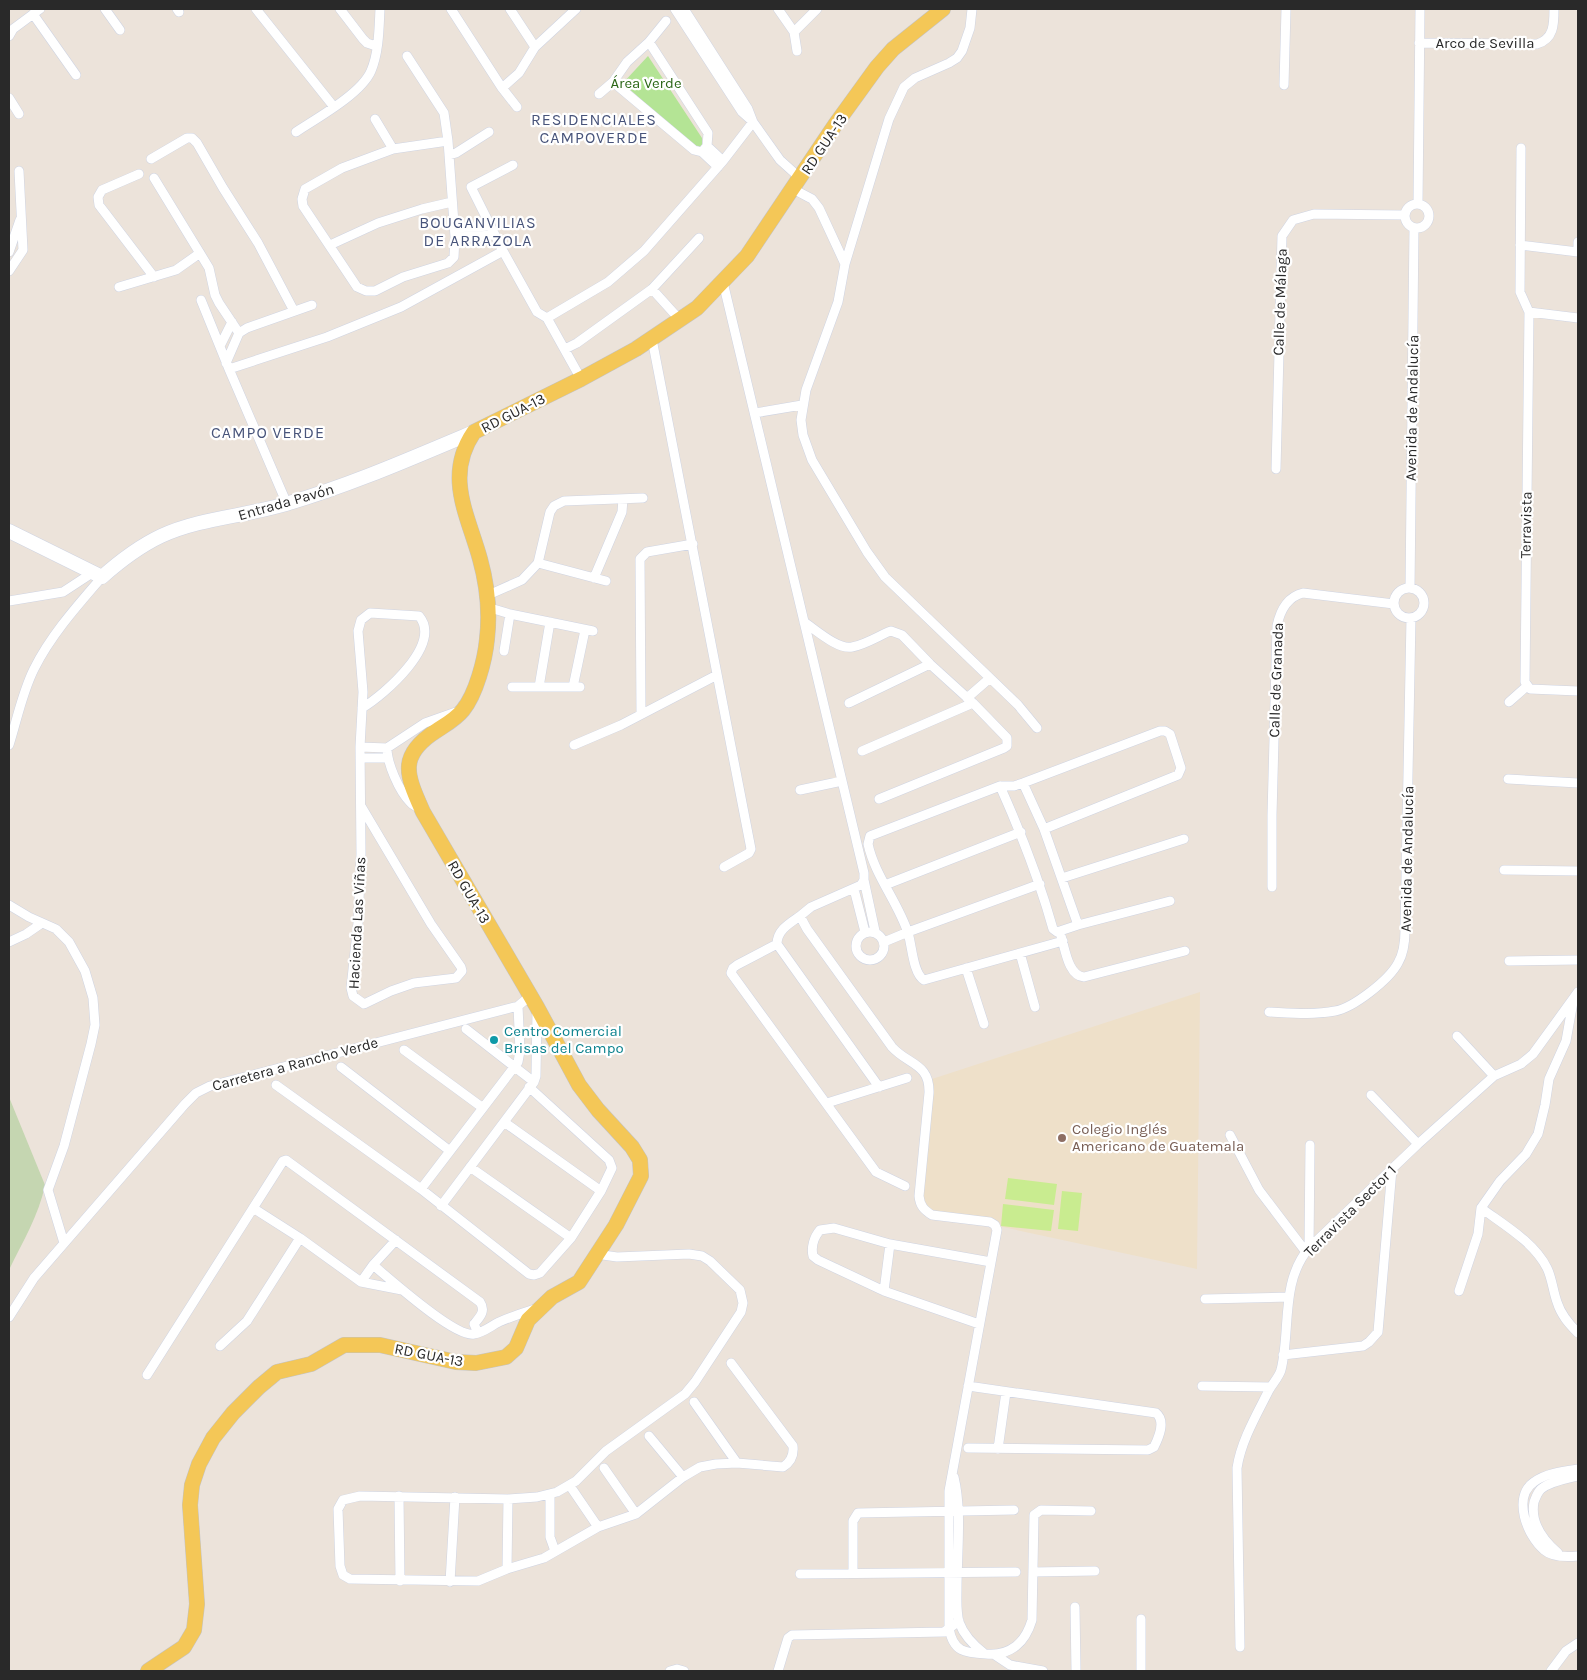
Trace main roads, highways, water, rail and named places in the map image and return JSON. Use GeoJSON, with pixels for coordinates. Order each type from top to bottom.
{"type":"FeatureCollection","features":[{"type":"Feature","properties":{"kind":"main road","name":"RD GUA-13"},"geometry":{"type":"LineString","coordinates":[[148,1671],[184,1647],[194,1630],[197,1604],[190,1505],[192,1485],[199,1464],[213,1438],[259,1387],[277,1372],[311,1364],[344,1345],[380,1345],[456,1362],[476,1363],[506,1357],[516,1348],[528,1320],[552,1297],[579,1282],[616,1225],[641,1176],[640,1160],[632,1147],[598,1110],[579,1085],[528,1003],[423,812],[410,783],[410,757],[414,749],[425,738],[452,720],[464,709],[480,675],[487,639],[487,602],[483,573],[462,506],[460,486],[462,456],[468,442],[474,432],[581,378],[652,339],[697,308],[748,256],[835,126],[893,49],[943,9]]}},
{"type":"Feature","properties":{"kind":"place","name":"Centro Comercial Brisas del Campo"},"geometry":{"type":"Point","coordinates":[494,1040]}},
{"type":"Feature","properties":{"kind":"place","name":"Colegio Inglés Americano de Guatemala"},"geometry":{"type":"Point","coordinates":[1062,1138]}},
{"type":"Feature","properties":{"kind":"district","name":"RESIDENCIALES CAMPOVERDE"},"geometry":{"type":"Point","coordinates":[594,128]}},
{"type":"Feature","properties":{"kind":"district","name":"BOUGANVILIAS DE ARRAZOLA"},"geometry":{"type":"Point","coordinates":[478,231]}},
{"type":"Feature","properties":{"kind":"district","name":"CAMPO VERDE"},"geometry":{"type":"Point","coordinates":[268,432]}},
{"type":"Feature","properties":{"kind":"park label","name":"Área Verde"},"geometry":{"type":"Point","coordinates":[646,83]}}]}
